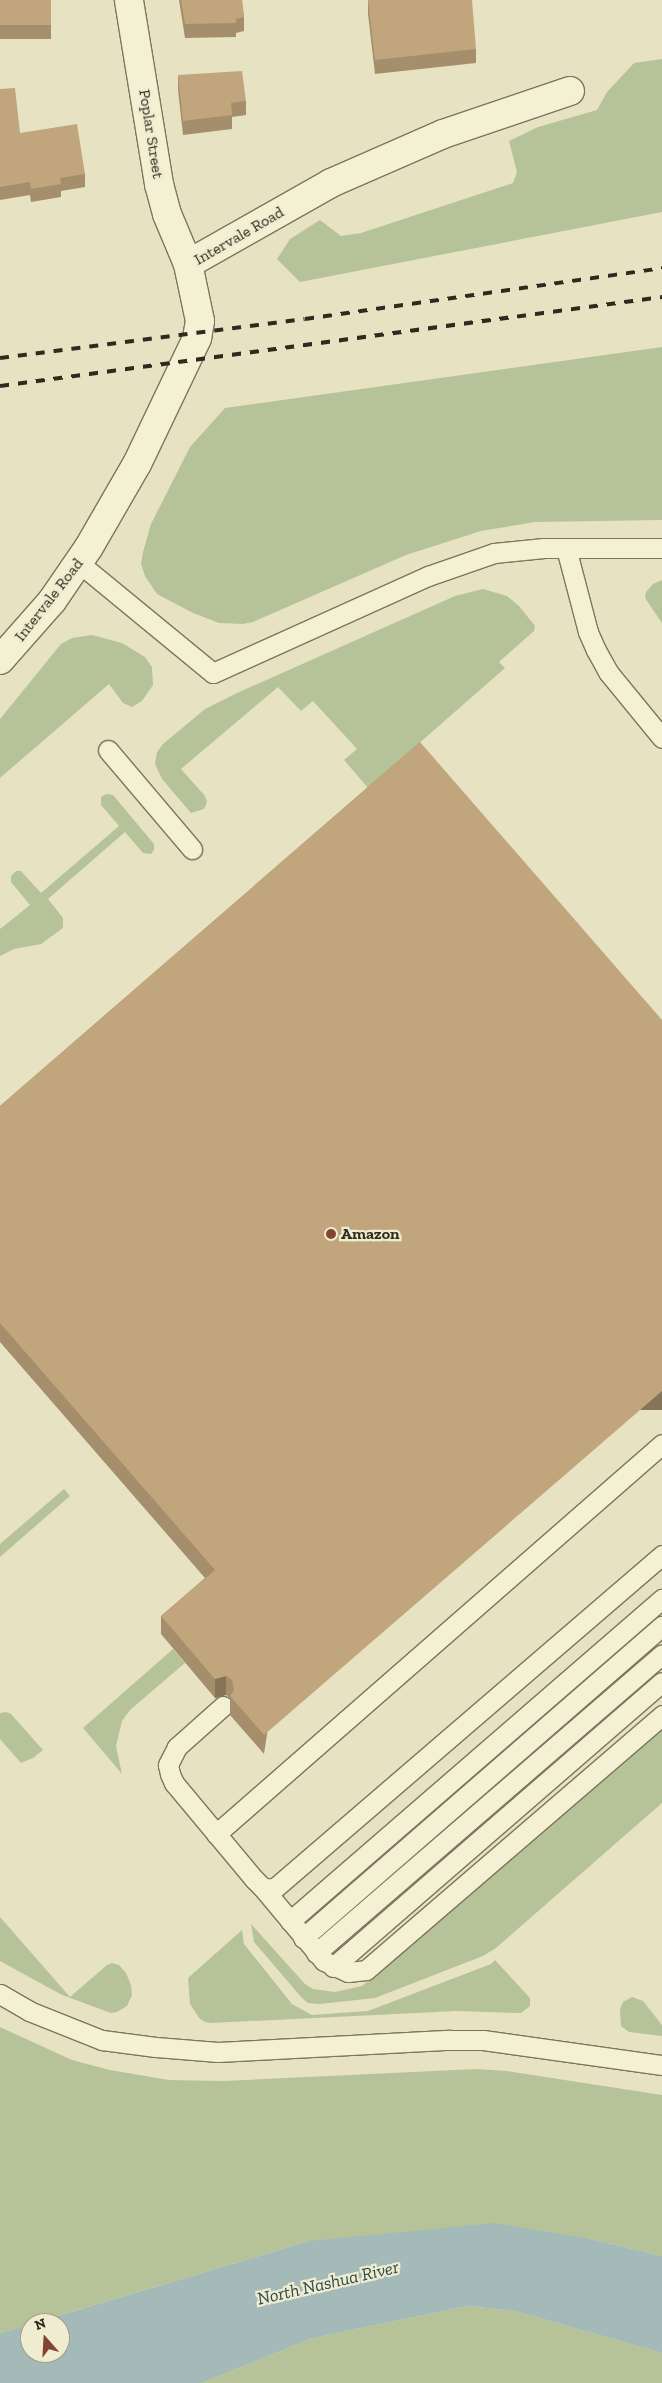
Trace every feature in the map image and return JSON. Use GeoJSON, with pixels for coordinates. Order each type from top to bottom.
{"type":"FeatureCollection","features":[{"type":"Feature","properties":{"kind":"main road","name":"Poplar Street"},"geometry":{"type":"LineString","coordinates":[[129,0],[159,184],[167,214],[188,264]]}},
{"type":"Feature","properties":{"kind":"main road","name":"Intervale Road"},"geometry":{"type":"LineString","coordinates":[[3,654],[52,601],[79,563],[137,464],[197,338],[200,321],[188,264],[331,183],[443,134],[570,91]]}},
{"type":"Feature","properties":{"kind":"lane"},"geometry":{"type":"LineString","coordinates":[[566,548],[588,632],[596,650],[608,672],[662,738]]}},
{"type":"Feature","properties":{"kind":"lane"},"geometry":{"type":"LineString","coordinates":[[79,563],[214,673],[428,576],[464,562],[520,549],[662,548]]}},
{"type":"Feature","properties":{"kind":"lane"},"geometry":{"type":"LineString","coordinates":[[108,750],[192,849]]}},
{"type":"Feature","properties":{"kind":"lane"},"geometry":{"type":"LineString","coordinates":[[216,1834],[662,1444]]}},
{"type":"Feature","properties":{"kind":"lane"},"geometry":{"type":"LineString","coordinates":[[262,1887],[269,1889],[276,1887],[288,1879],[662,1555]]}},
{"type":"Feature","properties":{"kind":"lane"},"geometry":{"type":"LineString","coordinates":[[290,1921],[662,1599]]}},
{"type":"Feature","properties":{"kind":"lane"},"geometry":{"type":"LineString","coordinates":[[303,1938],[662,1626]]}},
{"type":"Feature","properties":{"kind":"lane"},"geometry":{"type":"LineString","coordinates":[[316,1953],[662,1654]]}},
{"type":"Feature","properties":{"kind":"lane"},"geometry":{"type":"LineString","coordinates":[[333,1967],[662,1682]]}},
{"type":"Feature","properties":{"kind":"lane"},"geometry":{"type":"LineString","coordinates":[[223,1706],[177,1747],[168,1765],[174,1783],[316,1953],[333,1967],[348,1972],[358,1972],[375,1963],[662,1714]]}},
{"type":"Feature","properties":{"kind":"lane"},"geometry":{"type":"LineString","coordinates":[[0,1994],[29,2011],[92,2036],[156,2047],[218,2052],[483,2040],[662,2065]]}},
{"type":"Feature","properties":{"kind":"green space"},"geometry":{"type":"Polygon","coordinates":[[[662,59],[662,212],[300,282],[277,259],[290,239],[320,220],[341,236],[361,233],[513,183],[517,172],[509,141],[538,127],[597,110],[607,92],[634,63],[662,59]]]}},
{"type":"Feature","properties":{"kind":"green space"},"geometry":{"type":"Polygon","coordinates":[[[662,347],[662,520],[535,522],[481,531],[406,555],[253,622],[243,624],[219,623],[193,613],[157,594],[145,576],[141,564],[151,524],[190,447],[225,408],[662,347]]]}},
{"type":"Feature","properties":{"kind":"green space"},"geometry":{"type":"Polygon","coordinates":[[[662,580],[662,623],[645,598],[646,592],[653,584],[662,580]]]}},
{"type":"Feature","properties":{"kind":"green space"},"geometry":{"type":"Polygon","coordinates":[[[483,589],[507,596],[519,606],[535,626],[534,631],[499,662],[505,668],[368,788],[344,760],[357,749],[313,701],[301,711],[278,687],[181,769],[205,796],[207,802],[204,809],[191,813],[162,779],[155,764],[157,752],[163,744],[205,709],[455,596],[483,589]]]}},
{"type":"Feature","properties":{"kind":"green space"},"geometry":{"type":"Polygon","coordinates":[[[92,635],[122,643],[145,657],[152,667],[153,685],[142,701],[132,707],[123,703],[109,684],[0,778],[0,719],[61,644],[72,638],[92,635]]]}},
{"type":"Feature","properties":{"kind":"green space"},"geometry":{"type":"Polygon","coordinates":[[[106,794],[113,795],[154,844],[154,850],[151,854],[143,853],[125,832],[48,899],[63,918],[63,928],[41,944],[14,949],[0,956],[0,929],[30,905],[11,882],[11,876],[16,871],[21,871],[41,893],[119,826],[101,805],[101,797],[106,794]]]}},
{"type":"Feature","properties":{"kind":"green space"},"geometry":{"type":"Polygon","coordinates":[[[64,1489],[70,1496],[0,1557],[0,1544],[64,1489]]]}},
{"type":"Feature","properties":{"kind":"green space"},"geometry":{"type":"Polygon","coordinates":[[[173,1649],[185,1663],[130,1710],[122,1721],[116,1746],[122,1774],[83,1728],[173,1649]]]}},
{"type":"Feature","properties":{"kind":"green space"},"geometry":{"type":"Polygon","coordinates":[[[6,1712],[11,1714],[43,1750],[33,1758],[21,1763],[0,1739],[0,1713],[6,1712]]]}},
{"type":"Feature","properties":{"kind":"green space"},"geometry":{"type":"Polygon","coordinates":[[[662,1727],[662,1803],[496,1948],[483,1956],[375,1998],[319,2004],[308,2003],[302,1998],[254,1942],[251,1924],[305,1984],[313,1989],[335,1992],[362,1986],[662,1727]]]}},
{"type":"Feature","properties":{"kind":"green space"},"geometry":{"type":"Polygon","coordinates":[[[0,1917],[70,1997],[107,1965],[112,1963],[119,1965],[126,1973],[131,1985],[132,1995],[127,2006],[111,2013],[62,1995],[0,1961],[0,1917]]]}},
{"type":"Feature","properties":{"kind":"green space"},"geometry":{"type":"Polygon","coordinates":[[[242,1930],[244,1944],[292,2004],[312,2015],[368,2011],[491,1964],[495,1960],[530,1998],[530,2006],[521,2013],[456,2011],[205,2022],[199,2018],[190,2004],[188,1978],[242,1930]]]}},
{"type":"Feature","properties":{"kind":"green space"},"geometry":{"type":"Polygon","coordinates":[[[632,1997],[643,2001],[662,2025],[662,2036],[629,2032],[621,2026],[620,2009],[623,2002],[632,1997]]]}},
{"type":"Feature","properties":{"kind":"green space"},"geometry":{"type":"Polygon","coordinates":[[[0,2027],[72,2060],[110,2070],[169,2080],[224,2081],[477,2069],[507,2071],[662,2095],[662,2256],[586,2238],[309,2241],[67,2313],[20,2313],[20,2327],[0,2333],[0,2027]]]}},
{"type":"Feature","properties":{"kind":"green space"},"geometry":{"type":"Polygon","coordinates":[[[468,2306],[515,2311],[662,2353],[662,2383],[201,2383],[313,2338],[468,2306]]]}},
{"type":"Feature","properties":{"kind":"water","name":"North Nashua River"},"geometry":{"type":"Polygon","coordinates":[[[494,2223],[586,2238],[662,2256],[662,2353],[515,2311],[468,2306],[313,2338],[201,2383],[0,2383],[0,2333],[20,2327],[20,2363],[70,2363],[70,2313],[68,2313],[309,2241],[494,2223]]]}},
{"type":"Feature","properties":{"kind":"building"},"geometry":{"type":"Polygon","coordinates":[[[0,0],[51,0],[51,25],[0,25],[0,0]]]}},
{"type":"Feature","properties":{"kind":"building"},"geometry":{"type":"Polygon","coordinates":[[[181,0],[242,0],[244,17],[236,19],[236,23],[185,24],[181,0]]]}},
{"type":"Feature","properties":{"kind":"building"},"geometry":{"type":"Polygon","coordinates":[[[368,0],[472,0],[476,49],[375,60],[368,0]]]}},
{"type":"Feature","properties":{"kind":"building"},"geometry":{"type":"Polygon","coordinates":[[[242,71],[246,101],[231,103],[232,115],[183,121],[178,75],[242,71]]]}},
{"type":"Feature","properties":{"kind":"building"},"geometry":{"type":"Polygon","coordinates":[[[15,88],[20,133],[77,124],[85,174],[60,178],[61,184],[31,189],[30,182],[0,187],[0,89],[15,88]]]}},
{"type":"Feature","properties":{"kind":"building","name":"Amazon"},"geometry":{"type":"Polygon","coordinates":[[[420,742],[662,1020],[662,1391],[264,1735],[230,1696],[234,1690],[232,1680],[226,1676],[215,1679],[161,1616],[215,1570],[0,1323],[0,1106],[420,742]]]}},
{"type":"Feature","properties":{"kind":"railway"},"geometry":{"type":"LineString","coordinates":[[0,358],[305,319],[662,268]]}},
{"type":"Feature","properties":{"kind":"railway"},"geometry":{"type":"LineString","coordinates":[[0,386],[662,297]]}},
{"type":"Feature","properties":{"kind":"place","name":"Amazon"},"geometry":{"type":"Point","coordinates":[331,1234]}}]}
